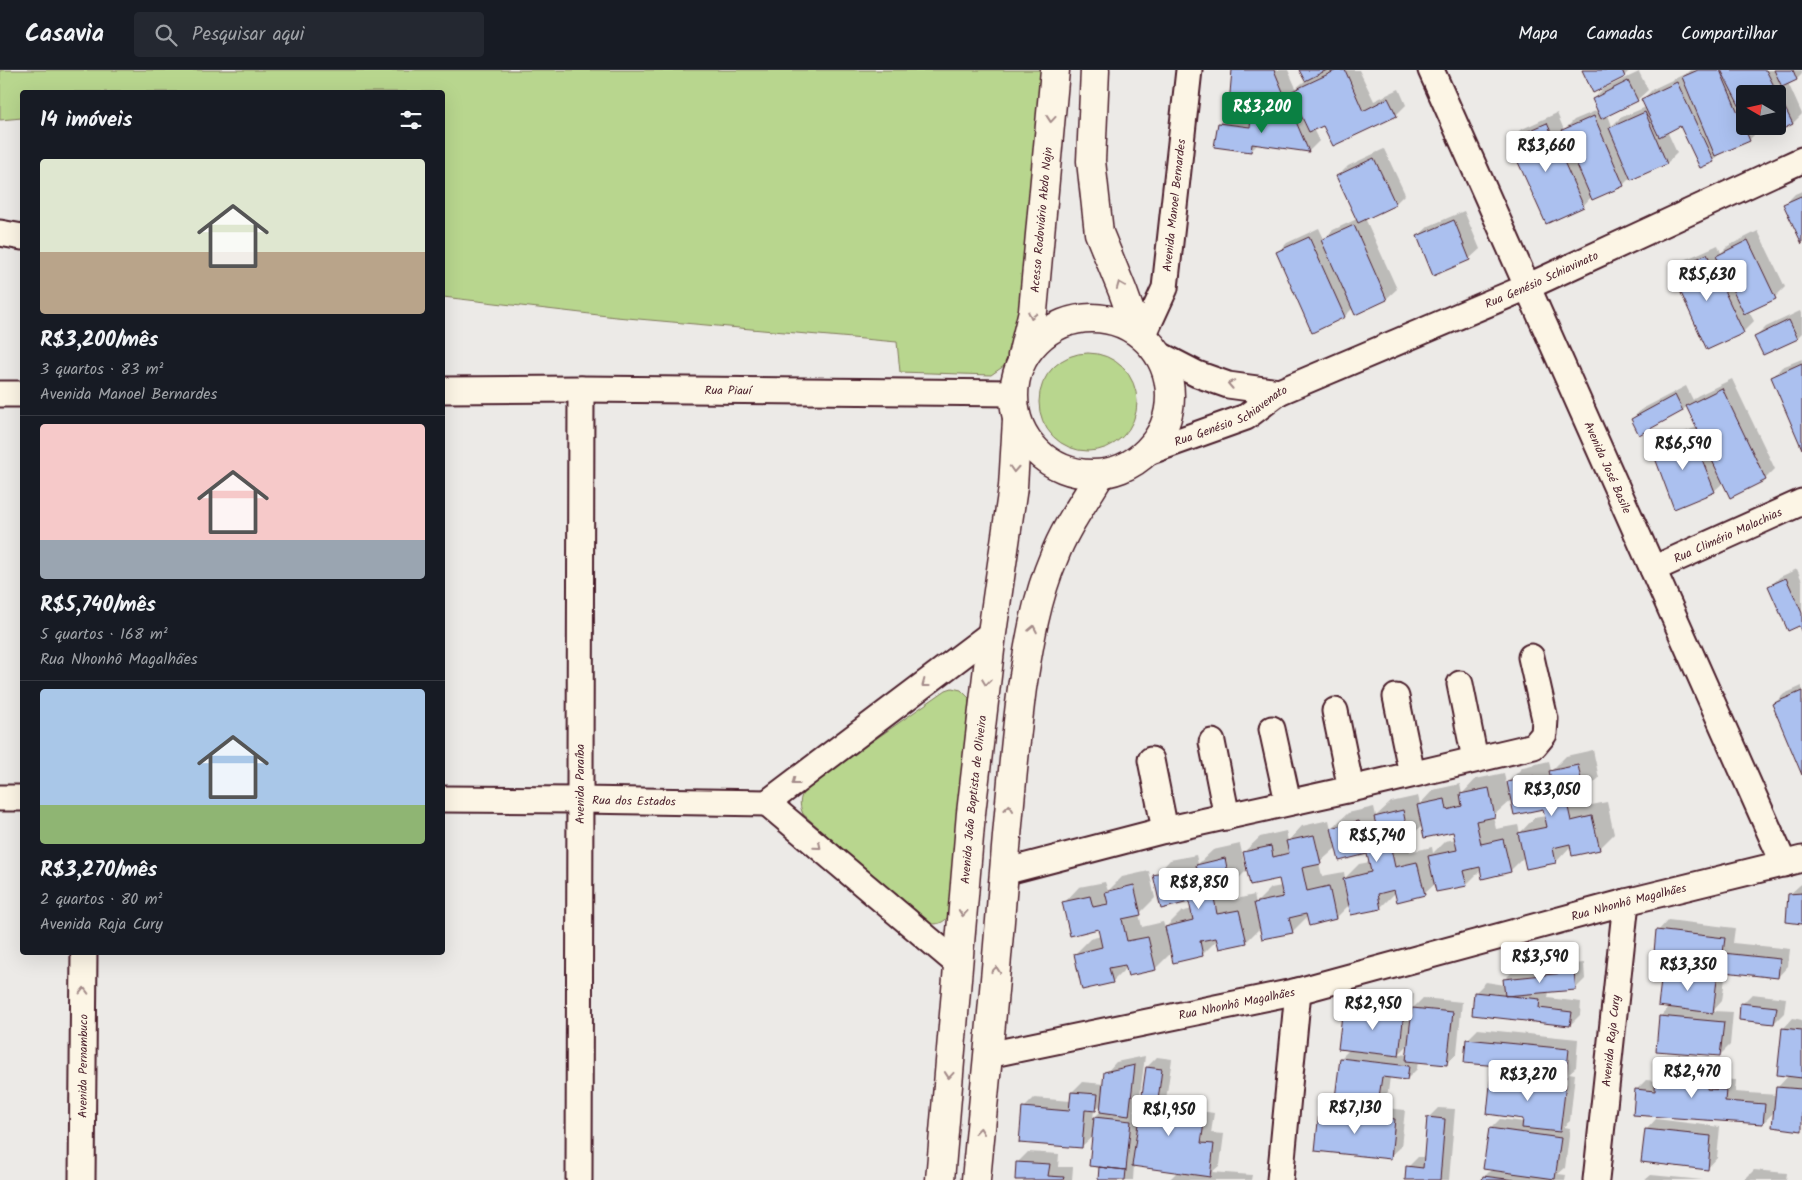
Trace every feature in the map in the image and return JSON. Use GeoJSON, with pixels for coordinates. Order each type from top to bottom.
{"type":"FeatureCollection","features":[{"type":"Feature","properties":{"kind":"main road","name":"Acesso Rodoviário Abdo Najn"},"geometry":{"type":"LineString","coordinates":[[1016,381],[1033,311],[1056,70]]}},
{"type":"Feature","properties":{"kind":"main road"},"geometry":{"type":"LineString","coordinates":[[1095,70],[1091,161],[1099,233],[1123,292],[1146,341],[1169,380],[1170,405],[1164,430],[1148,452],[1127,468],[1100,475],[1074,474],[1049,463],[1029,444],[1017,420],[1016,381],[1031,346],[1050,330],[1072,320],[1089,317],[1106,318],[1122,323],[1146,341]]}},
{"type":"Feature","properties":{"kind":"main road","name":"Avenida João Baptista de Oliveira"},"geometry":{"type":"LineString","coordinates":[[940,1180],[971,813],[992,633],[1013,487],[1017,420]]}},
{"type":"Feature","properties":{"kind":"main road"},"geometry":{"type":"LineString","coordinates":[[976,1180],[1017,725],[1026,664],[1038,601],[1053,558],[1063,536],[1100,475]]}},
{"type":"Feature","properties":{"kind":"street","name":"Avenida Manoel Bernardes"},"geometry":{"type":"LineString","coordinates":[[1146,341],[1166,288],[1189,70]]}},
{"type":"Feature","properties":{"kind":"street","name":"Avenida José Basile"},"geometry":{"type":"LineString","coordinates":[[1431,70],[1653,569],[1793,862]]}},
{"type":"Feature","properties":{"kind":"street","name":"Rua Genésio Schiavinato"},"geometry":{"type":"LineString","coordinates":[[1279,392],[1526,287],[1802,160]]}},
{"type":"Feature","properties":{"kind":"street"},"geometry":{"type":"LineString","coordinates":[[0,233],[20,237]]}},
{"type":"Feature","properties":{"kind":"street","name":"Rua Genésio Schiavenato"},"geometry":{"type":"LineString","coordinates":[[1146,341],[1197,374],[1228,385],[1279,392]]}},
{"type":"Feature","properties":{"kind":"street","name":"Rua Piauí"},"geometry":{"type":"LineString","coordinates":[[445,390],[1016,381]]}},
{"type":"Feature","properties":{"kind":"street","name":"Avenida Paraíba"},"geometry":{"type":"LineString","coordinates":[[579,1180],[581,389]]}},
{"type":"Feature","properties":{"kind":"street","name":"Rua Genésio Schiavenato"},"geometry":{"type":"LineString","coordinates":[[1148,452],[1246,417],[1279,392]]}},
{"type":"Feature","properties":{"kind":"street"},"geometry":{"type":"LineString","coordinates":[[0,394],[20,394]]}},
{"type":"Feature","properties":{"kind":"street","name":"Rua Climério Malachias"},"geometry":{"type":"LineString","coordinates":[[1653,569],[1802,502]]}},
{"type":"Feature","properties":{"kind":"street"},"geometry":{"type":"LineString","coordinates":[[958,964],[768,803],[992,633]]}},
{"type":"Feature","properties":{"kind":"street"},"geometry":{"type":"LineString","coordinates":[[1004,872],[1165,830],[1534,746],[1544,734],[1545,719],[1531,656]]}},
{"type":"Feature","properties":{"kind":"street"},"geometry":{"type":"LineString","coordinates":[[1460,684],[1475,759]]}},
{"type":"Feature","properties":{"kind":"street"},"geometry":{"type":"LineString","coordinates":[[1396,697],[1412,774]]}},
{"type":"Feature","properties":{"kind":"street"},"geometry":{"type":"LineString","coordinates":[[1335,711],[1351,789]]}},
{"type":"Feature","properties":{"kind":"street"},"geometry":{"type":"LineString","coordinates":[[1272,728],[1288,802]]}},
{"type":"Feature","properties":{"kind":"street"},"geometry":{"type":"LineString","coordinates":[[1212,742],[1227,817]]}},
{"type":"Feature","properties":{"kind":"street"},"geometry":{"type":"LineString","coordinates":[[1151,760],[1165,830]]}},
{"type":"Feature","properties":{"kind":"street"},"geometry":{"type":"LineString","coordinates":[[0,798],[20,798]]}},
{"type":"Feature","properties":{"kind":"street","name":"Rua dos Estados"},"geometry":{"type":"LineString","coordinates":[[445,800],[768,803]]}},
{"type":"Feature","properties":{"kind":"street","name":"Rua Nhonhô Magalhães"},"geometry":{"type":"LineString","coordinates":[[988,1055],[1298,990],[1626,902],[1793,862]]}},
{"type":"Feature","properties":{"kind":"street","name":"Avenida Raja Cury"},"geometry":{"type":"LineString","coordinates":[[1596,1180],[1626,902]]}},
{"type":"Feature","properties":{"kind":"street","name":"Avenida Pernambuco"},"geometry":{"type":"LineString","coordinates":[[82,1180],[84,955]]}},
{"type":"Feature","properties":{"kind":"street"},"geometry":{"type":"LineString","coordinates":[[1280,1180],[1298,990]]}},
{"type":"Feature","properties":{"kind":"green space"},"geometry":{"type":"Polygon","coordinates":[[[0,70],[1042,70],[1021,324],[1014,359],[991,375],[900,372],[897,342],[616,317],[445,297],[445,90],[20,90],[20,118],[0,120],[0,70]]]}},
{"type":"Feature","properties":{"kind":"green space"},"geometry":{"type":"Polygon","coordinates":[[[1088,353],[1107,356],[1123,367],[1134,383],[1137,402],[1134,421],[1123,437],[1107,448],[1088,451],[1069,448],[1053,437],[1042,421],[1039,402],[1042,383],[1053,367],[1069,356],[1088,353]]]}},
{"type":"Feature","properties":{"kind":"green space"},"geometry":{"type":"Polygon","coordinates":[[[952,688],[961,690],[969,698],[948,917],[941,923],[933,924],[927,923],[803,814],[800,803],[803,793],[808,786],[946,690],[952,688]]]}},
{"type":"Feature","properties":{"kind":"building"},"geometry":{"type":"Polygon","coordinates":[[[1232,70],[1274,70],[1291,111],[1229,105],[1232,70]]]}},
{"type":"Feature","properties":{"kind":"building"},"geometry":{"type":"Polygon","coordinates":[[[1299,70],[1327,70],[1305,81],[1299,70]]]}},
{"type":"Feature","properties":{"kind":"building"},"geometry":{"type":"Polygon","coordinates":[[[1337,70],[1345,70],[1363,111],[1388,98],[1397,116],[1333,146],[1323,126],[1309,132],[1290,92],[1337,70]]]}},
{"type":"Feature","properties":{"kind":"building"},"geometry":{"type":"Polygon","coordinates":[[[1582,70],[1622,70],[1625,77],[1593,93],[1582,70]]]}},
{"type":"Feature","properties":{"kind":"building"},"geometry":{"type":"Polygon","coordinates":[[[1698,70],[1720,70],[1736,108],[1736,135],[1747,135],[1750,141],[1715,156],[1682,77],[1698,70]]]}},
{"type":"Feature","properties":{"kind":"building"},"geometry":{"type":"Polygon","coordinates":[[[1721,70],[1766,70],[1774,85],[1736,85],[1736,99],[1721,70]]]}},
{"type":"Feature","properties":{"kind":"building"},"geometry":{"type":"Polygon","coordinates":[[[1774,70],[1793,70],[1797,80],[1786,85],[1781,85],[1774,70]]]}},
{"type":"Feature","properties":{"kind":"building"},"geometry":{"type":"Polygon","coordinates":[[[1628,81],[1638,101],[1601,119],[1592,99],[1628,81]]]}},
{"type":"Feature","properties":{"kind":"building"},"geometry":{"type":"Polygon","coordinates":[[[1677,82],[1714,162],[1700,168],[1680,126],[1659,137],[1641,99],[1677,82]]]}},
{"type":"Feature","properties":{"kind":"building"},"geometry":{"type":"Polygon","coordinates":[[[1786,110],[1793,124],[1786,128],[1786,110]]]}},
{"type":"Feature","properties":{"kind":"building"},"geometry":{"type":"Polygon","coordinates":[[[1252,111],[1294,117],[1309,152],[1252,144],[1251,152],[1214,147],[1218,123],[1250,127],[1252,111]]]}},
{"type":"Feature","properties":{"kind":"building"},"geometry":{"type":"Polygon","coordinates":[[[1645,112],[1667,164],[1631,180],[1609,128],[1645,112]]]}},
{"type":"Feature","properties":{"kind":"building"},"geometry":{"type":"Polygon","coordinates":[[[1594,116],[1624,186],[1592,200],[1562,130],[1594,116]]]}},
{"type":"Feature","properties":{"kind":"building"},"geometry":{"type":"Polygon","coordinates":[[[1547,123],[1584,207],[1546,224],[1508,140],[1547,123]]]}},
{"type":"Feature","properties":{"kind":"building"},"geometry":{"type":"Polygon","coordinates":[[[1374,158],[1396,205],[1358,223],[1336,176],[1374,158]]]}},
{"type":"Feature","properties":{"kind":"building"},"geometry":{"type":"Polygon","coordinates":[[[1801,196],[1802,198],[1802,244],[1783,204],[1801,196]]]}},
{"type":"Feature","properties":{"kind":"building"},"geometry":{"type":"Polygon","coordinates":[[[1454,220],[1470,260],[1433,276],[1417,236],[1454,220]]]}},
{"type":"Feature","properties":{"kind":"building"},"geometry":{"type":"Polygon","coordinates":[[[1354,225],[1387,300],[1355,315],[1321,240],[1354,225]]]}},
{"type":"Feature","properties":{"kind":"building"},"geometry":{"type":"Polygon","coordinates":[[[1309,237],[1345,317],[1312,333],[1276,252],[1309,237]]]}},
{"type":"Feature","properties":{"kind":"building"},"geometry":{"type":"Polygon","coordinates":[[[1748,240],[1776,299],[1744,314],[1716,256],[1748,240]]]}},
{"type":"Feature","properties":{"kind":"building"},"geometry":{"type":"Polygon","coordinates":[[[1707,254],[1744,333],[1707,350],[1671,271],[1707,254]]]}},
{"type":"Feature","properties":{"kind":"building"},"geometry":{"type":"Polygon","coordinates":[[[1789,320],[1798,339],[1763,355],[1754,337],[1789,320]]]}},
{"type":"Feature","properties":{"kind":"building"},"geometry":{"type":"Polygon","coordinates":[[[1802,363],[1802,449],[1771,377],[1802,363]]]}},
{"type":"Feature","properties":{"kind":"building"},"geometry":{"type":"Polygon","coordinates":[[[1722,388],[1766,480],[1730,498],[1686,406],[1722,388]]]}},
{"type":"Feature","properties":{"kind":"building"},"geometry":{"type":"Polygon","coordinates":[[[1675,395],[1683,411],[1639,435],[1631,419],[1675,395]]]}},
{"type":"Feature","properties":{"kind":"building"},"geometry":{"type":"Polygon","coordinates":[[[1692,434],[1715,492],[1674,509],[1652,450],[1692,434]]]}},
{"type":"Feature","properties":{"kind":"building"},"geometry":{"type":"Polygon","coordinates":[[[1786,578],[1802,613],[1802,633],[1799,626],[1788,631],[1768,586],[1786,578]]]}},
{"type":"Feature","properties":{"kind":"building"},"geometry":{"type":"Polygon","coordinates":[[[1802,691],[1802,775],[1772,704],[1802,691]]]}},
{"type":"Feature","properties":{"kind":"building"},"geometry":{"type":"Polygon","coordinates":[[[1578,765],[1584,794],[1566,798],[1571,821],[1592,816],[1600,850],[1572,856],[1570,844],[1553,848],[1556,863],[1526,869],[1518,833],[1547,827],[1543,809],[1514,815],[1507,782],[1534,776],[1537,787],[1552,783],[1549,771],[1578,765]]]}},
{"type":"Feature","properties":{"kind":"building"},"geometry":{"type":"Polygon","coordinates":[[[1489,788],[1495,817],[1476,821],[1481,844],[1503,839],[1511,872],[1482,879],[1480,867],[1463,871],[1467,886],[1436,892],[1428,856],[1457,850],[1453,832],[1424,838],[1417,805],[1445,799],[1447,810],[1462,806],[1460,794],[1489,788]]]}},
{"type":"Feature","properties":{"kind":"building"},"geometry":{"type":"Polygon","coordinates":[[[1403,810],[1409,840],[1390,844],[1395,867],[1417,862],[1425,895],[1397,902],[1394,890],[1378,894],[1381,909],[1351,915],[1343,879],[1371,872],[1367,854],[1339,861],[1331,828],[1359,821],[1362,832],[1377,829],[1374,817],[1403,810]]]}},
{"type":"Feature","properties":{"kind":"building"},"geometry":{"type":"Polygon","coordinates":[[[1314,835],[1321,864],[1302,868],[1307,891],[1329,886],[1336,919],[1309,926],[1306,914],[1289,918],[1293,933],[1262,939],[1254,903],[1283,897],[1279,879],[1250,885],[1243,852],[1271,846],[1273,857],[1289,853],[1286,841],[1314,835]]]}},
{"type":"Feature","properties":{"kind":"building"},"geometry":{"type":"Polygon","coordinates":[[[1225,858],[1231,888],[1213,892],[1217,914],[1239,910],[1247,943],[1219,949],[1216,938],[1200,941],[1203,956],[1173,963],[1165,927],[1193,920],[1189,902],[1161,909],[1153,875],[1181,869],[1183,880],[1199,877],[1196,865],[1225,858]]]}},
{"type":"Feature","properties":{"kind":"building"},"geometry":{"type":"Polygon","coordinates":[[[1134,885],[1141,915],[1122,919],[1127,941],[1148,937],[1156,970],[1128,976],[1125,965],[1109,968],[1113,983],[1082,990],[1074,954],[1102,947],[1098,929],[1070,936],[1062,902],[1090,896],[1093,907],[1108,904],[1105,892],[1134,885]]]}},
{"type":"Feature","properties":{"kind":"building"},"geometry":{"type":"Polygon","coordinates":[[[1802,893],[1802,924],[1786,922],[1788,894],[1802,893]]]}},
{"type":"Feature","properties":{"kind":"building"},"geometry":{"type":"Polygon","coordinates":[[[1656,930],[1725,938],[1723,953],[1780,959],[1778,978],[1653,964],[1656,930]]]}},
{"type":"Feature","properties":{"kind":"building"},"geometry":{"type":"Polygon","coordinates":[[[1574,972],[1576,990],[1505,996],[1503,979],[1574,972]]]}},
{"type":"Feature","properties":{"kind":"building"},"geometry":{"type":"Polygon","coordinates":[[[1662,972],[1717,979],[1713,1013],[1658,1006],[1662,972]]]}},
{"type":"Feature","properties":{"kind":"building"},"geometry":{"type":"Polygon","coordinates":[[[1474,992],[1540,999],[1539,1008],[1572,1012],[1570,1026],[1472,1015],[1474,992]]]}},
{"type":"Feature","properties":{"kind":"building"},"geometry":{"type":"Polygon","coordinates":[[[1405,1003],[1399,1056],[1338,1049],[1342,1015],[1405,1003]]]}},
{"type":"Feature","properties":{"kind":"building"},"geometry":{"type":"Polygon","coordinates":[[[1740,1003],[1777,1007],[1774,1024],[1739,1020],[1740,1003]]]}},
{"type":"Feature","properties":{"kind":"building"},"geometry":{"type":"Polygon","coordinates":[[[1412,1008],[1453,1012],[1447,1065],[1406,1061],[1412,1008]]]}},
{"type":"Feature","properties":{"kind":"building"},"geometry":{"type":"Polygon","coordinates":[[[1659,1016],[1724,1022],[1720,1056],[1656,1051],[1659,1016]]]}},
{"type":"Feature","properties":{"kind":"building"},"geometry":{"type":"Polygon","coordinates":[[[1782,1028],[1802,1030],[1802,1078],[1777,1075],[1782,1028]]]}},
{"type":"Feature","properties":{"kind":"building"},"geometry":{"type":"Polygon","coordinates":[[[1466,1039],[1569,1049],[1566,1078],[1532,1075],[1532,1069],[1464,1063],[1466,1039]]]}},
{"type":"Feature","properties":{"kind":"building"},"geometry":{"type":"Polygon","coordinates":[[[1340,1058],[1409,1066],[1407,1080],[1382,1077],[1378,1104],[1335,1098],[1340,1058]]]}},
{"type":"Feature","properties":{"kind":"building"},"geometry":{"type":"Polygon","coordinates":[[[1135,1065],[1129,1116],[1100,1112],[1104,1072],[1135,1065]]]}},
{"type":"Feature","properties":{"kind":"building"},"geometry":{"type":"Polygon","coordinates":[[[1656,1065],[1708,1069],[1707,1089],[1726,1090],[1725,1101],[1765,1104],[1763,1124],[1633,1115],[1635,1089],[1655,1091],[1656,1065]]]}},
{"type":"Feature","properties":{"kind":"building"},"geometry":{"type":"Polygon","coordinates":[[[1146,1067],[1162,1069],[1156,1116],[1204,1123],[1201,1143],[1214,1144],[1210,1177],[1132,1166],[1146,1067]]]}},
{"type":"Feature","properties":{"kind":"building"},"geometry":{"type":"Polygon","coordinates":[[[1491,1075],[1566,1084],[1560,1132],[1522,1128],[1523,1119],[1487,1114],[1491,1075]]]}},
{"type":"Feature","properties":{"kind":"building"},"geometry":{"type":"Polygon","coordinates":[[[1776,1087],[1802,1089],[1802,1131],[1772,1127],[1776,1087]]]}},
{"type":"Feature","properties":{"kind":"building"},"geometry":{"type":"Polygon","coordinates":[[[1071,1092],[1098,1094],[1096,1111],[1085,1110],[1082,1148],[1019,1143],[1022,1107],[1069,1111],[1071,1092]]]}},
{"type":"Feature","properties":{"kind":"building"},"geometry":{"type":"Polygon","coordinates":[[[1319,1112],[1395,1119],[1391,1159],[1315,1151],[1319,1112]]]}},
{"type":"Feature","properties":{"kind":"building"},"geometry":{"type":"Polygon","coordinates":[[[1094,1117],[1131,1121],[1126,1170],[1089,1166],[1094,1117]]]}},
{"type":"Feature","properties":{"kind":"building"},"geometry":{"type":"Polygon","coordinates":[[[1427,1117],[1445,1119],[1440,1180],[1405,1180],[1406,1166],[1423,1168],[1427,1117]]]}},
{"type":"Feature","properties":{"kind":"building"},"geometry":{"type":"Polygon","coordinates":[[[1489,1128],[1561,1138],[1555,1179],[1483,1169],[1489,1128]]]}},
{"type":"Feature","properties":{"kind":"building"},"geometry":{"type":"Polygon","coordinates":[[[1645,1129],[1711,1136],[1708,1170],[1641,1162],[1645,1129]]]}},
{"type":"Feature","properties":{"kind":"building"},"geometry":{"type":"Polygon","coordinates":[[[1016,1162],[1050,1164],[1048,1176],[1064,1177],[1063,1180],[1015,1180],[1016,1162]]]}},
{"type":"Feature","properties":{"kind":"building"},"geometry":{"type":"Polygon","coordinates":[[[1099,1167],[1126,1170],[1125,1180],[1098,1180],[1099,1167]]]}},
{"type":"Feature","properties":{"kind":"building"},"geometry":{"type":"Polygon","coordinates":[[[1483,1176],[1515,1180],[1482,1180],[1483,1176]]]}}]}
